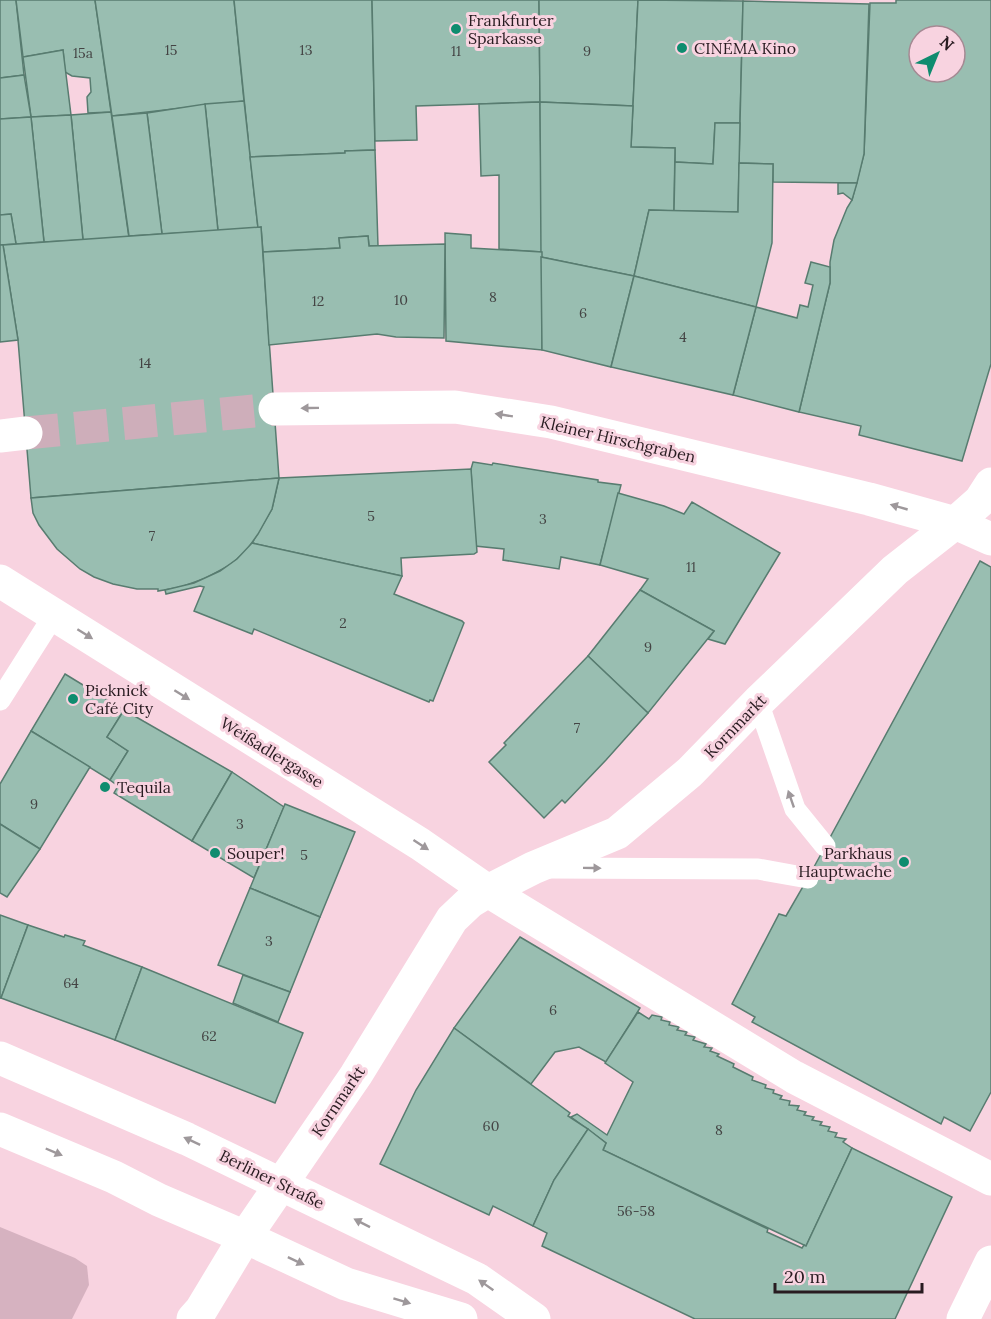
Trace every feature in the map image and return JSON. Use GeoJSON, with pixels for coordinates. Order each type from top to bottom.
{"type":"FeatureCollection","features":[{"type":"Feature","properties":{"kind":"street","name":"Kleiner Hirschgraben"},"geometry":{"type":"LineString","coordinates":[[275,409],[455,407],[551,422],[869,499],[955,523],[991,539]]}},
{"type":"Feature","properties":{"kind":"street","name":"Kornmarkt"},"geometry":{"type":"LineString","coordinates":[[193,1319],[201,1310],[245,1237],[356,1075],[452,919],[470,902],[533,868],[617,833],[690,772],[758,702],[895,570],[980,501],[991,484]]}},
{"type":"Feature","properties":{"kind":"street","name":"Weißadlergasse"},"geometry":{"type":"LineString","coordinates":[[0,581],[410,838],[489,891]]}},
{"type":"Feature","properties":{"kind":"street"},"geometry":{"type":"LineString","coordinates":[[489,891],[795,1077],[991,1179]]}},
{"type":"Feature","properties":{"kind":"street","name":"Berliner Straße"},"geometry":{"type":"LineString","coordinates":[[0,1058],[187,1139],[283,1184],[477,1279],[534,1319]]}},
{"type":"Feature","properties":{"kind":"street"},"geometry":{"type":"LineString","coordinates":[[0,1129],[114,1177],[159,1200],[346,1284],[461,1319]]}},
{"type":"Feature","properties":{"kind":"street"},"geometry":{"type":"LineString","coordinates":[[963,1319],[991,1262]]}},
{"type":"Feature","properties":{"kind":"lane"},"geometry":{"type":"LineString","coordinates":[[0,700],[54,615]]}},
{"type":"Feature","properties":{"kind":"lane"},"geometry":{"type":"LineString","coordinates":[[758,702],[795,809],[825,846]]}},
{"type":"Feature","properties":{"kind":"lane"},"geometry":{"type":"LineString","coordinates":[[533,868],[758,869],[808,878]]}},
{"type":"Feature","properties":{"kind":"shaded area"},"geometry":{"type":"Polygon","coordinates":[[[0,1227],[75,1258],[87,1266],[89,1285],[72,1319],[0,1319],[0,1227]]]}},
{"type":"Feature","properties":{"kind":"building"},"geometry":{"type":"Polygon","coordinates":[[[0,0],[16,0],[24,75],[0,78],[0,0]]]}},
{"type":"Feature","properties":{"kind":"building"},"geometry":{"type":"Polygon","coordinates":[[[16,0],[95,0],[111,112],[88,113],[87,97],[91,92],[90,78],[72,76],[65,72],[63,50],[23,57],[16,0]]]}},
{"type":"Feature","properties":{"kind":"building"},"geometry":{"type":"Polygon","coordinates":[[[95,0],[234,0],[244,101],[112,116],[95,0]]]}},
{"type":"Feature","properties":{"kind":"building"},"geometry":{"type":"Polygon","coordinates":[[[234,0],[372,0],[375,150],[250,157],[234,0]]]}},
{"type":"Feature","properties":{"kind":"building"},"geometry":{"type":"Polygon","coordinates":[[[372,0],[539,0],[540,102],[416,106],[417,140],[375,141],[372,0]]]}},
{"type":"Feature","properties":{"kind":"building"},"geometry":{"type":"Polygon","coordinates":[[[539,0],[638,0],[633,106],[540,102],[539,0]]]}},
{"type":"Feature","properties":{"kind":"building"},"geometry":{"type":"Polygon","coordinates":[[[638,0],[743,1],[740,123],[715,123],[713,164],[675,162],[675,148],[631,147],[638,0]]]}},
{"type":"Feature","properties":{"kind":"building"},"geometry":{"type":"Polygon","coordinates":[[[896,0],[991,0],[991,364],[962,461],[859,435],[861,426],[799,412],[830,283],[830,262],[834,240],[852,200],[864,154],[870,3],[896,3],[896,0]]]}},
{"type":"Feature","properties":{"kind":"building"},"geometry":{"type":"Polygon","coordinates":[[[743,1],[869,4],[864,154],[857,183],[773,182],[773,164],[739,163],[743,1]]]}},
{"type":"Feature","properties":{"kind":"building"},"geometry":{"type":"Polygon","coordinates":[[[63,50],[71,115],[31,117],[23,57],[63,50]]]}},
{"type":"Feature","properties":{"kind":"building"},"geometry":{"type":"Polygon","coordinates":[[[24,75],[31,117],[0,119],[0,78],[24,75]]]}},
{"type":"Feature","properties":{"kind":"building"},"geometry":{"type":"Polygon","coordinates":[[[244,101],[258,228],[218,231],[205,104],[244,101]]]}},
{"type":"Feature","properties":{"kind":"building"},"geometry":{"type":"Polygon","coordinates":[[[540,102],[542,252],[499,249],[499,175],[481,176],[479,104],[540,102]]]}},
{"type":"Feature","properties":{"kind":"building"},"geometry":{"type":"Polygon","coordinates":[[[540,102],[633,106],[631,147],[675,148],[674,211],[649,210],[634,276],[541,257],[540,102]]]}},
{"type":"Feature","properties":{"kind":"building"},"geometry":{"type":"Polygon","coordinates":[[[205,104],[218,231],[162,234],[147,113],[205,104]]]}},
{"type":"Feature","properties":{"kind":"building"},"geometry":{"type":"Polygon","coordinates":[[[111,112],[129,238],[83,240],[71,115],[111,112]]]}},
{"type":"Feature","properties":{"kind":"building"},"geometry":{"type":"Polygon","coordinates":[[[147,113],[162,234],[129,236],[112,116],[147,113]]]}},
{"type":"Feature","properties":{"kind":"building"},"geometry":{"type":"Polygon","coordinates":[[[71,115],[83,240],[44,242],[31,117],[71,115]]]}},
{"type":"Feature","properties":{"kind":"building"},"geometry":{"type":"Polygon","coordinates":[[[31,117],[44,242],[16,244],[11,214],[0,215],[0,119],[31,117]]]}},
{"type":"Feature","properties":{"kind":"building"},"geometry":{"type":"Polygon","coordinates":[[[715,123],[740,123],[738,212],[674,211],[675,162],[713,164],[715,123]]]}},
{"type":"Feature","properties":{"kind":"building"},"geometry":{"type":"Polygon","coordinates":[[[375,150],[378,246],[369,246],[368,236],[339,238],[340,248],[263,252],[250,157],[375,150]]]}},
{"type":"Feature","properties":{"kind":"building"},"geometry":{"type":"Polygon","coordinates":[[[739,163],[773,164],[772,243],[756,307],[634,276],[649,210],[738,212],[739,163]]]}},
{"type":"Feature","properties":{"kind":"building"},"geometry":{"type":"Polygon","coordinates":[[[838,183],[857,183],[852,200],[843,193],[838,194],[838,183]]]}},
{"type":"Feature","properties":{"kind":"building"},"geometry":{"type":"Polygon","coordinates":[[[11,214],[16,244],[0,245],[0,215],[11,214]]]}},
{"type":"Feature","properties":{"kind":"building"},"geometry":{"type":"Polygon","coordinates":[[[261,227],[279,478],[31,498],[18,340],[3,245],[261,227]]]}},
{"type":"Feature","properties":{"kind":"building"},"geometry":{"type":"Polygon","coordinates":[[[445,233],[471,235],[471,248],[542,252],[542,350],[446,341],[445,233]]]}},
{"type":"Feature","properties":{"kind":"building"},"geometry":{"type":"Polygon","coordinates":[[[368,236],[369,246],[445,244],[444,338],[396,337],[377,334],[269,345],[263,252],[340,248],[339,238],[368,236]]]}},
{"type":"Feature","properties":{"kind":"building"},"geometry":{"type":"Polygon","coordinates":[[[0,245],[3,245],[18,340],[0,342],[0,245]]]}},
{"type":"Feature","properties":{"kind":"building"},"geometry":{"type":"Polygon","coordinates":[[[541,257],[634,276],[611,367],[542,350],[541,257]]]}},
{"type":"Feature","properties":{"kind":"building"},"geometry":{"type":"Polygon","coordinates":[[[811,262],[830,267],[830,283],[799,412],[733,395],[756,307],[797,318],[800,305],[808,307],[813,285],[805,283],[811,262]]]}},
{"type":"Feature","properties":{"kind":"building"},"geometry":{"type":"Polygon","coordinates":[[[634,276],[756,307],[733,395],[611,367],[634,276]]]}},
{"type":"Feature","properties":{"kind":"building"},"geometry":{"type":"Polygon","coordinates":[[[473,462],[492,465],[493,463],[621,485],[600,565],[561,557],[559,569],[503,560],[504,549],[475,546],[471,469],[473,462]]]}},
{"type":"Feature","properties":{"kind":"building"},"geometry":{"type":"Polygon","coordinates":[[[471,469],[477,552],[474,554],[401,558],[402,576],[252,543],[272,509],[279,478],[471,469]]]}},
{"type":"Feature","properties":{"kind":"building"},"geometry":{"type":"Polygon","coordinates":[[[279,478],[272,509],[246,551],[230,565],[206,578],[181,587],[158,591],[158,589],[137,589],[113,584],[80,569],[57,549],[39,525],[33,513],[31,498],[279,478]]]}},
{"type":"Feature","properties":{"kind":"building"},"geometry":{"type":"Polygon","coordinates":[[[618,493],[684,514],[692,502],[780,553],[725,644],[708,639],[714,631],[640,590],[648,579],[600,565],[618,493]]]}},
{"type":"Feature","properties":{"kind":"building"},"geometry":{"type":"Polygon","coordinates":[[[252,543],[402,576],[394,594],[462,621],[464,623],[433,701],[429,702],[254,629],[252,634],[194,611],[204,587],[166,594],[165,590],[194,583],[220,571],[237,559],[252,543]]]}},
{"type":"Feature","properties":{"kind":"building","name":"Parkhaus Hauptwache"},"geometry":{"type":"Polygon","coordinates":[[[980,561],[991,567],[991,1092],[970,1131],[944,1117],[941,1124],[752,1022],[755,1017],[732,1004],[779,914],[786,916],[808,878],[980,561]]]}},
{"type":"Feature","properties":{"kind":"building"},"geometry":{"type":"Polygon","coordinates":[[[640,590],[714,631],[648,713],[588,656],[640,590]]]}},
{"type":"Feature","properties":{"kind":"building"},"geometry":{"type":"Polygon","coordinates":[[[588,656],[648,713],[565,803],[562,800],[544,818],[489,762],[506,745],[504,743],[588,656]]]}},
{"type":"Feature","properties":{"kind":"building"},"geometry":{"type":"Polygon","coordinates":[[[65,674],[124,710],[107,737],[128,751],[110,780],[31,731],[65,674]]]}},
{"type":"Feature","properties":{"kind":"building"},"geometry":{"type":"Polygon","coordinates":[[[124,710],[232,772],[192,841],[114,793],[118,786],[110,780],[128,751],[107,737],[124,710]]]}},
{"type":"Feature","properties":{"kind":"building"},"geometry":{"type":"Polygon","coordinates":[[[31,731],[90,767],[40,849],[0,824],[0,784],[31,731]]]}},
{"type":"Feature","properties":{"kind":"building"},"geometry":{"type":"Polygon","coordinates":[[[232,772],[284,807],[254,878],[192,841],[232,772]]]}},
{"type":"Feature","properties":{"kind":"building"},"geometry":{"type":"Polygon","coordinates":[[[285,804],[355,832],[320,917],[250,888],[285,804]]]}},
{"type":"Feature","properties":{"kind":"building"},"geometry":{"type":"Polygon","coordinates":[[[0,824],[40,849],[7,897],[0,893],[0,824]]]}},
{"type":"Feature","properties":{"kind":"building"},"geometry":{"type":"Polygon","coordinates":[[[250,888],[320,917],[290,992],[218,965],[250,888]]]}},
{"type":"Feature","properties":{"kind":"building"},"geometry":{"type":"Polygon","coordinates":[[[0,915],[28,925],[1,998],[0,998],[0,915]]]}},
{"type":"Feature","properties":{"kind":"building"},"geometry":{"type":"Polygon","coordinates":[[[28,925],[64,937],[65,935],[85,941],[83,945],[142,967],[115,1040],[1,998],[28,925]]]}},
{"type":"Feature","properties":{"kind":"building"},"geometry":{"type":"Polygon","coordinates":[[[520,937],[640,1008],[606,1062],[579,1047],[555,1052],[531,1084],[454,1028],[520,937]]]}},
{"type":"Feature","properties":{"kind":"building"},"geometry":{"type":"Polygon","coordinates":[[[142,967],[303,1033],[275,1103],[115,1040],[142,967]]]}},
{"type":"Feature","properties":{"kind":"building"},"geometry":{"type":"Polygon","coordinates":[[[243,975],[290,992],[278,1022],[233,1003],[243,975]]]}},
{"type":"Feature","properties":{"kind":"building"},"geometry":{"type":"Polygon","coordinates":[[[638,1012],[649,1019],[652,1015],[662,1017],[661,1020],[670,1022],[669,1025],[679,1027],[677,1030],[687,1032],[685,1035],[695,1037],[693,1040],[706,1044],[704,1047],[712,1048],[710,1051],[719,1054],[717,1056],[734,1064],[733,1067],[753,1077],[752,1080],[766,1085],[765,1088],[774,1090],[773,1093],[782,1096],[780,1099],[790,1101],[789,1105],[799,1106],[797,1110],[806,1112],[804,1115],[822,1122],[820,1125],[830,1127],[828,1131],[837,1133],[835,1137],[846,1139],[843,1142],[852,1148],[806,1246],[603,1150],[606,1143],[571,1117],[577,1114],[607,1135],[633,1082],[605,1063],[638,1012]]]}},
{"type":"Feature","properties":{"kind":"building"},"geometry":{"type":"Polygon","coordinates":[[[454,1028],[570,1113],[568,1116],[588,1129],[554,1180],[533,1226],[493,1206],[489,1215],[380,1164],[416,1090],[454,1028]]]}},
{"type":"Feature","properties":{"kind":"building"},"geometry":{"type":"Polygon","coordinates":[[[588,1129],[606,1143],[603,1150],[768,1229],[767,1232],[802,1248],[806,1246],[852,1148],[952,1197],[895,1319],[695,1319],[542,1246],[547,1233],[533,1226],[554,1180],[588,1129]]]}},
{"type":"Feature","properties":{"kind":"tunnel"},"geometry":{"type":"LineString","coordinates":[[26,433],[275,409]]}},
{"type":"Feature","properties":{"kind":"place","name":"Frankfurter Sparkasse"},"geometry":{"type":"Point","coordinates":[456,29]}},
{"type":"Feature","properties":{"kind":"place","name":"CINÉMA Kino"},"geometry":{"type":"Point","coordinates":[682,48]}},
{"type":"Feature","properties":{"kind":"place","name":"Picknick Café City"},"geometry":{"type":"Point","coordinates":[73,699]}},
{"type":"Feature","properties":{"kind":"place","name":"Tequila"},"geometry":{"type":"Point","coordinates":[105,787]}},
{"type":"Feature","properties":{"kind":"place","name":"Souper!"},"geometry":{"type":"Point","coordinates":[215,853]}},
{"type":"Feature","properties":{"kind":"place","name":"Parkhaus Hauptwache"},"geometry":{"type":"Point","coordinates":[904,862]}}]}
